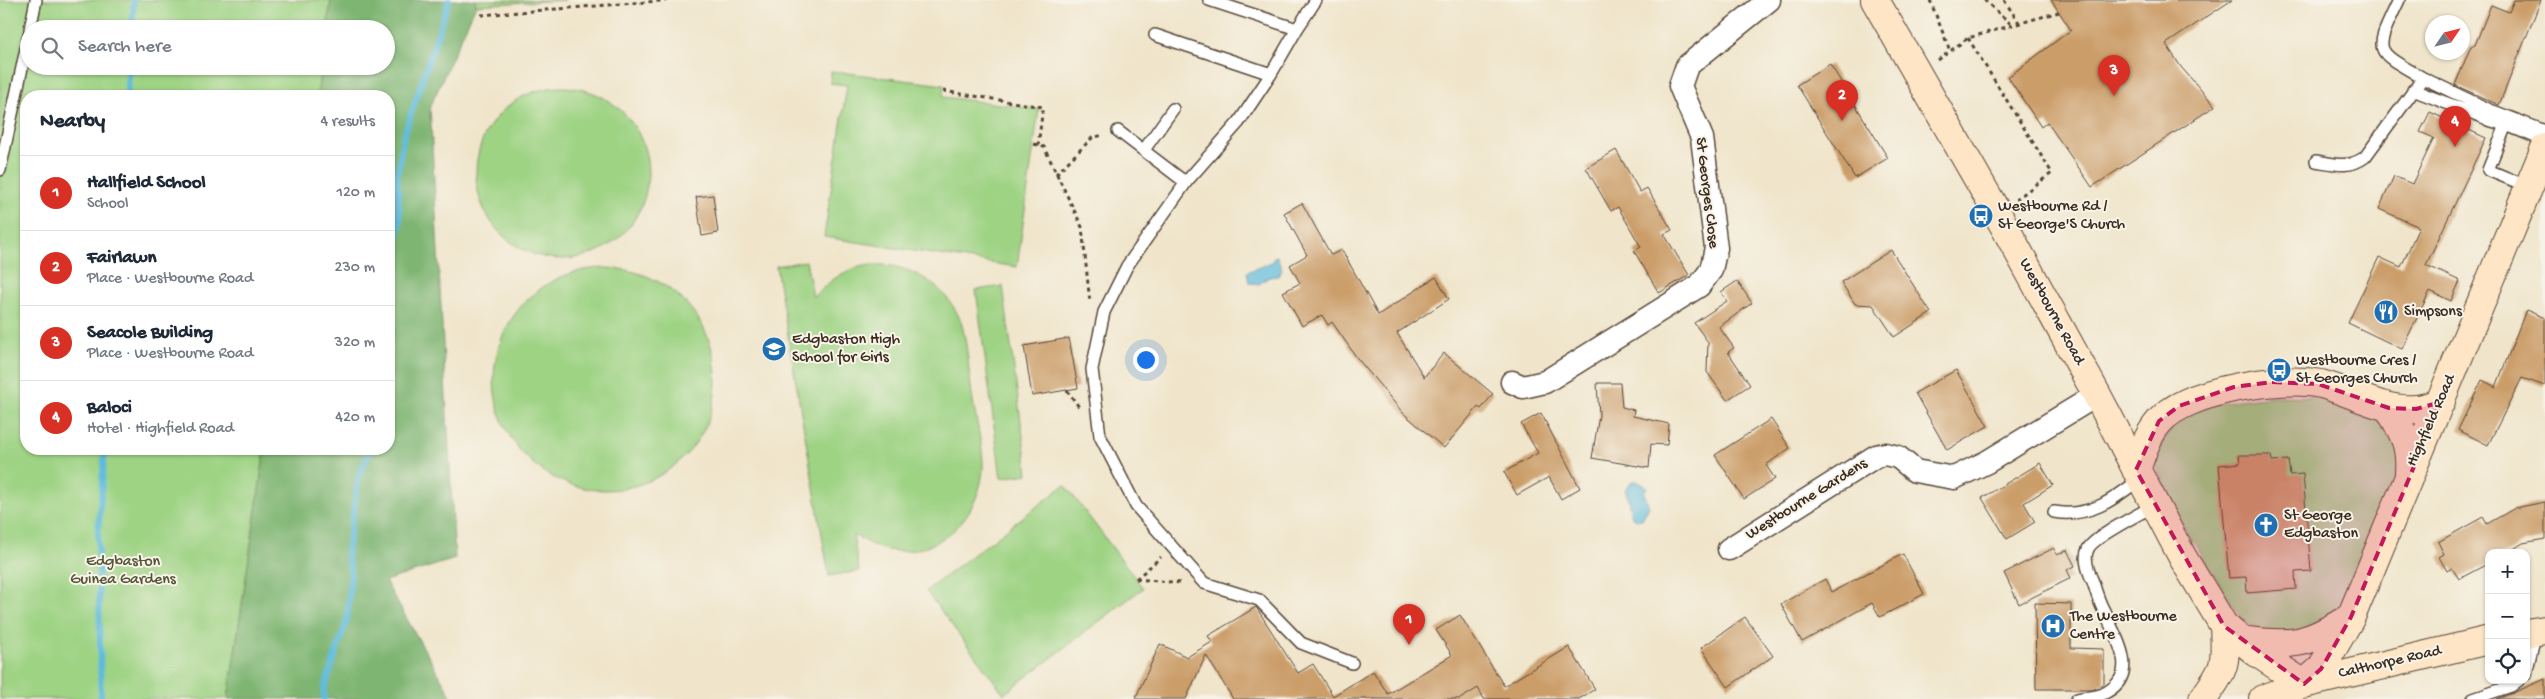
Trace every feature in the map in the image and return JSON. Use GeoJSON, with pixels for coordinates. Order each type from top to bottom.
{"type":"FeatureCollection","features":[{"type":"Feature","properties":{"kind":"main road","name":"Westbourne Road"},"geometry":{"type":"LineString","coordinates":[[1875,0],[1997,213],[2098,395],[2183,558],[2233,633]]}},
{"type":"Feature","properties":{"kind":"main road","name":"Highfield Road"},"geometry":{"type":"LineString","coordinates":[[2306,687],[2322,669],[2352,617],[2409,474],[2441,402],[2545,148]]}},
{"type":"Feature","properties":{"kind":"main road"},"geometry":{"type":"LineString","coordinates":[[2139,474],[2146,441],[2160,421],[2179,406],[2234,387],[2272,382],[2318,384],[2389,408],[2416,409],[2441,402]]}},
{"type":"Feature","properties":{"kind":"main road"},"geometry":{"type":"LineString","coordinates":[[2389,408],[2405,437],[2411,453],[2409,474]]}},
{"type":"Feature","properties":{"kind":"main road"},"geometry":{"type":"LineString","coordinates":[[2233,633],[2270,644],[2305,642],[2324,635],[2352,617]]}},
{"type":"Feature","properties":{"kind":"main road"},"geometry":{"type":"LineString","coordinates":[[2233,633],[2262,657],[2306,687]]}},
{"type":"Feature","properties":{"kind":"main road"},"geometry":{"type":"LineString","coordinates":[[2203,699],[2223,671],[2226,652],[2233,633]]}},
{"type":"Feature","properties":{"kind":"main road","name":"Calthorpe Road"},"geometry":{"type":"LineString","coordinates":[[2263,699],[2485,641]]}},
{"type":"Feature","properties":{"kind":"street","name":"St Georges Close"},"geometry":{"type":"LineString","coordinates":[[1512,382],[1523,387],[1545,382],[1576,352],[1699,286],[1711,270],[1716,248],[1702,138],[1680,86],[1687,66],[1769,0]]}},
{"type":"Feature","properties":{"kind":"street","name":"Westbourne Gardens"},"geometry":{"type":"LineString","coordinates":[[1729,549],[1876,456],[1886,454],[1898,457],[1915,471],[1954,478],[1987,462],[2098,395]]}},
{"type":"Feature","properties":{"kind":"lane"},"geometry":{"type":"LineString","coordinates":[[32,20],[36,0]]}},
{"type":"Feature","properties":{"kind":"lane"},"geometry":{"type":"LineString","coordinates":[[1209,0],[1297,29]]}},
{"type":"Feature","properties":{"kind":"lane"},"geometry":{"type":"LineString","coordinates":[[1316,0],[1239,122],[1187,181],[1127,266],[1104,312],[1092,368],[1100,436],[1136,506],[1204,582],[1259,600],[1301,642],[1352,663]]}},
{"type":"Feature","properties":{"kind":"lane"},"geometry":{"type":"LineString","coordinates":[[2399,0],[2382,34],[2380,45],[2385,54],[2506,125],[2545,141]]}},
{"type":"Feature","properties":{"kind":"lane"},"geometry":{"type":"LineString","coordinates":[[1155,35],[1271,74]]}},
{"type":"Feature","properties":{"kind":"lane"},"geometry":{"type":"LineString","coordinates":[[0,170],[20,75]]}},
{"type":"Feature","properties":{"kind":"lane"},"geometry":{"type":"LineString","coordinates":[[2316,161],[2345,166],[2356,164],[2365,157],[2423,78]]}},
{"type":"Feature","properties":{"kind":"lane"},"geometry":{"type":"LineString","coordinates":[[2413,90],[2545,131]]}},
{"type":"Feature","properties":{"kind":"lane"},"geometry":{"type":"LineString","coordinates":[[1144,150],[1173,109]]}},
{"type":"Feature","properties":{"kind":"lane"},"geometry":{"type":"LineString","coordinates":[[2506,125],[2488,170],[2529,187]]}},
{"type":"Feature","properties":{"kind":"lane"},"geometry":{"type":"LineString","coordinates":[[1118,132],[1181,179],[1187,181]]}},
{"type":"Feature","properties":{"kind":"lane"},"geometry":{"type":"LineString","coordinates":[[2054,512],[2067,514],[2085,512],[2107,504],[2139,474]]}},
{"type":"Feature","properties":{"kind":"lane"},"geometry":{"type":"LineString","coordinates":[[2077,699],[2104,694],[2119,681],[2125,666],[2121,646],[2103,610],[2088,571],[2086,557],[2088,548],[2096,539],[2155,505]]}},
{"type":"Feature","properties":{"kind":"lane"},"geometry":{"type":"LineString","coordinates":[[2530,657],[2536,631]]}},
{"type":"Feature","properties":{"kind":"lane"},"geometry":{"type":"LineString","coordinates":[[2473,699],[2514,684]]}},
{"type":"Feature","properties":{"kind":"path"},"geometry":{"type":"LineString","coordinates":[[480,15],[672,0]]}},
{"type":"Feature","properties":{"kind":"path"},"geometry":{"type":"LineString","coordinates":[[1930,0],[1951,50],[1968,38],[2059,12]]}},
{"type":"Feature","properties":{"kind":"path"},"geometry":{"type":"LineString","coordinates":[[1984,0],[2012,26]]}},
{"type":"Feature","properties":{"kind":"path"},"geometry":{"type":"LineString","coordinates":[[2004,0],[2020,24]]}},
{"type":"Feature","properties":{"kind":"path"},"geometry":{"type":"LineString","coordinates":[[1968,38],[2052,173],[1997,213]]}},
{"type":"Feature","properties":{"kind":"path"},"geometry":{"type":"LineString","coordinates":[[943,91],[1043,107],[1038,146]]}},
{"type":"Feature","properties":{"kind":"path"},"geometry":{"type":"LineString","coordinates":[[1056,174],[1092,138]]}},
{"type":"Feature","properties":{"kind":"path"},"geometry":{"type":"LineString","coordinates":[[1034,144],[1044,148],[1082,228],[1093,328],[1098,340]]}},
{"type":"Feature","properties":{"kind":"path"},"geometry":{"type":"LineString","coordinates":[[1172,546],[1136,579],[1147,581],[1204,582]]}},
{"type":"Feature","properties":{"kind":"highlighted area"},"geometry":{"type":"Polygon","coordinates":[[[2272,382],[2318,384],[2389,408],[2416,409],[2441,402],[2351,617],[2321,669],[2304,684],[2224,626],[2136,470],[2159,421],[2179,406],[2234,387],[2272,382]]]}},
{"type":"Feature","properties":{"kind":"green space","name":"Edgbaston Guinea Gardens"},"geometry":{"type":"Polygon","coordinates":[[[0,0],[331,0],[328,20],[20,20],[20,75],[320,75],[318,90],[20,90],[20,455],[264,455],[228,699],[0,699],[0,0]]]}},
{"type":"Feature","properties":{"kind":"green space"},"geometry":{"type":"Polygon","coordinates":[[[331,0],[475,0],[476,5],[430,107],[455,559],[385,581],[453,699],[228,699],[264,455],[395,455],[395,90],[318,90],[320,75],[395,75],[395,20],[328,20],[331,0]]]}},
{"type":"Feature","properties":{"kind":"green space"},"geometry":{"type":"Polygon","coordinates":[[[475,0],[565,0],[476,5],[475,0]]]}},
{"type":"Feature","properties":{"kind":"green space"},"geometry":{"type":"Polygon","coordinates":[[[831,71],[944,85],[943,97],[1039,109],[1017,267],[824,237],[847,85],[830,83],[831,71]]]}},
{"type":"Feature","properties":{"kind":"green space"},"geometry":{"type":"Polygon","coordinates":[[[562,87],[579,89],[595,94],[623,112],[641,140],[646,156],[648,173],[646,190],[641,206],[623,234],[595,252],[579,257],[562,259],[545,257],[529,252],[501,234],[483,206],[478,190],[476,173],[478,156],[483,140],[501,112],[529,94],[545,89],[562,87]]]}},
{"type":"Feature","properties":{"kind":"green space"},"geometry":{"type":"Polygon","coordinates":[[[806,261],[813,297],[841,274],[869,265],[902,268],[917,274],[944,294],[954,307],[961,322],[967,350],[983,461],[980,487],[974,503],[965,518],[939,541],[907,551],[888,550],[853,535],[859,571],[829,576],[776,266],[806,261]]]}},
{"type":"Feature","properties":{"kind":"green space"},"geometry":{"type":"Polygon","coordinates":[[[594,268],[616,268],[648,276],[684,300],[708,336],[714,357],[716,379],[714,401],[708,422],[684,458],[648,482],[616,490],[594,490],[562,482],[534,465],[519,450],[502,422],[494,390],[494,368],[502,336],[519,308],[534,293],[562,276],[594,268]]]}},
{"type":"Feature","properties":{"kind":"green space"},"geometry":{"type":"Polygon","coordinates":[[[1003,286],[1028,474],[1001,478],[976,290],[1003,286]]]}},
{"type":"Feature","properties":{"kind":"green space"},"geometry":{"type":"Polygon","coordinates":[[[2271,396],[2318,397],[2353,403],[2388,419],[2404,455],[2342,607],[2327,624],[2294,633],[2264,631],[2243,621],[2183,525],[2155,462],[2163,443],[2173,428],[2185,417],[2215,404],[2271,396]]]}},
{"type":"Feature","properties":{"kind":"green space"},"geometry":{"type":"Polygon","coordinates":[[[1065,485],[1143,588],[1004,694],[926,591],[1065,485]]]}},
{"type":"Feature","properties":{"kind":"water"},"geometry":{"type":"Polygon","coordinates":[[[1277,256],[1282,269],[1278,276],[1269,277],[1259,284],[1249,283],[1247,272],[1272,262],[1274,257],[1277,256]]]}},
{"type":"Feature","properties":{"kind":"water"},"geometry":{"type":"Polygon","coordinates":[[[1632,481],[1637,481],[1647,487],[1644,492],[1649,507],[1642,519],[1635,520],[1630,510],[1625,490],[1632,481]]]}},
{"type":"Feature","properties":{"kind":"building"},"geometry":{"type":"Polygon","coordinates":[[[2051,0],[2232,0],[2166,44],[2181,67],[2215,106],[2092,187],[2047,122],[2041,127],[2008,77],[2071,30],[2051,0]]]}},
{"type":"Feature","properties":{"kind":"building"},"geometry":{"type":"Polygon","coordinates":[[[2514,0],[2541,0],[2499,105],[2455,85],[2465,60],[2470,60],[2470,48],[2475,45],[2491,5],[2509,12],[2514,0]]]}},
{"type":"Feature","properties":{"kind":"building"},"geometry":{"type":"Polygon","coordinates":[[[1830,64],[1888,158],[1855,178],[1797,85],[1830,64]]]}},
{"type":"Feature","properties":{"kind":"building"},"geometry":{"type":"Polygon","coordinates":[[[2430,112],[2486,138],[2426,265],[2460,281],[2451,301],[2430,291],[2402,349],[2348,323],[2379,257],[2401,267],[2419,227],[2379,209],[2394,176],[2412,184],[2434,138],[2420,132],[2430,112]]]}},
{"type":"Feature","properties":{"kind":"building"},"geometry":{"type":"Polygon","coordinates":[[[1616,150],[1640,192],[1647,188],[1672,230],[1664,234],[1689,275],[1659,293],[1634,251],[1641,247],[1618,207],[1611,211],[1586,168],[1616,150]]]}},
{"type":"Feature","properties":{"kind":"building"},"geometry":{"type":"Polygon","coordinates":[[[713,195],[718,233],[702,236],[696,197],[713,195]]]}},
{"type":"Feature","properties":{"kind":"building"},"geometry":{"type":"Polygon","coordinates":[[[1302,203],[1331,255],[1342,250],[1378,315],[1436,277],[1449,299],[1397,333],[1424,377],[1444,353],[1493,394],[1481,409],[1478,407],[1444,448],[1403,413],[1357,358],[1332,322],[1328,325],[1322,315],[1302,326],[1283,292],[1300,283],[1290,265],[1307,255],[1284,213],[1302,203]]]}},
{"type":"Feature","properties":{"kind":"building"},"geometry":{"type":"Polygon","coordinates":[[[1891,250],[1931,313],[1894,337],[1873,305],[1855,304],[1841,282],[1891,250]]]}},
{"type":"Feature","properties":{"kind":"building"},"geometry":{"type":"Polygon","coordinates":[[[1737,281],[1752,303],[1719,327],[1734,348],[1728,352],[1750,385],[1727,400],[1707,372],[1708,342],[1694,323],[1727,301],[1721,292],[1737,281]]]}},
{"type":"Feature","properties":{"kind":"building"},"geometry":{"type":"Polygon","coordinates":[[[2526,310],[2545,318],[2545,386],[2522,378],[2488,445],[2458,430],[2482,380],[2496,387],[2526,310]]]}},
{"type":"Feature","properties":{"kind":"building"},"geometry":{"type":"Polygon","coordinates":[[[1069,338],[1078,388],[1032,396],[1024,346],[1069,338]]]}},
{"type":"Feature","properties":{"kind":"building"},"geometry":{"type":"Polygon","coordinates":[[[1956,370],[1988,426],[1947,450],[1915,393],[1956,370]]]}},
{"type":"Feature","properties":{"kind":"building"},"geometry":{"type":"Polygon","coordinates":[[[1597,383],[1620,383],[1622,407],[1634,410],[1633,416],[1669,424],[1667,445],[1651,444],[1649,468],[1592,458],[1599,415],[1597,383]]]}},
{"type":"Feature","properties":{"kind":"building"},"geometry":{"type":"Polygon","coordinates":[[[1541,413],[1580,488],[1561,499],[1549,477],[1517,495],[1504,472],[1538,453],[1521,424],[1541,413]]]}},
{"type":"Feature","properties":{"kind":"building"},"geometry":{"type":"Polygon","coordinates":[[[1771,419],[1790,448],[1766,465],[1775,479],[1744,499],[1715,455],[1771,419]]]}},
{"type":"Feature","properties":{"kind":"building","name":"St George Edgbaston"},"geometry":{"type":"Polygon","coordinates":[[[2239,455],[2271,455],[2272,461],[2288,460],[2290,475],[2303,474],[2311,571],[2295,572],[2296,589],[2247,593],[2246,577],[2229,578],[2219,465],[2240,463],[2239,455]]]}},
{"type":"Feature","properties":{"kind":"building"},"geometry":{"type":"Polygon","coordinates":[[[2040,463],[2053,485],[2024,503],[2035,522],[2007,539],[1982,498],[2040,463]]]}},
{"type":"Feature","properties":{"kind":"building"},"geometry":{"type":"Polygon","coordinates":[[[2545,502],[2545,539],[2523,543],[2513,549],[2485,549],[2485,565],[2459,579],[2452,568],[2447,571],[2439,557],[2444,554],[2438,542],[2483,517],[2487,524],[2515,508],[2545,502]]]}},
{"type":"Feature","properties":{"kind":"building"},"geometry":{"type":"Polygon","coordinates":[[[2054,548],[2057,555],[2067,550],[2075,566],[2067,570],[2071,578],[2019,604],[2004,573],[2054,548]]]}},
{"type":"Feature","properties":{"kind":"building"},"geometry":{"type":"Polygon","coordinates":[[[1903,554],[1924,594],[1880,617],[1872,603],[1802,642],[1781,604],[1825,579],[1832,592],[1903,554]]]}},
{"type":"Feature","properties":{"kind":"building","name":"The Westbourne Centre"},"geometry":{"type":"Polygon","coordinates":[[[2035,603],[2071,604],[2071,648],[2104,649],[2104,684],[2094,689],[2036,689],[2035,603]]]}},
{"type":"Feature","properties":{"kind":"building"},"geometry":{"type":"Polygon","coordinates":[[[1256,607],[1298,673],[1313,664],[1333,696],[1373,671],[1388,694],[1452,655],[1436,630],[1460,615],[1504,686],[1569,647],[1595,689],[1579,699],[1484,699],[1478,688],[1460,699],[1233,699],[1206,655],[1186,699],[1135,699],[1160,644],[1187,657],[1212,642],[1208,636],[1256,607]]]}},
{"type":"Feature","properties":{"kind":"building"},"geometry":{"type":"Polygon","coordinates":[[[1745,617],[1773,656],[1728,687],[1701,648],[1745,617]]]}},
{"type":"Feature","properties":{"kind":"building"},"geometry":{"type":"Polygon","coordinates":[[[2545,679],[2545,699],[2497,699],[2513,693],[2545,679]]]}},
{"type":"Feature","properties":{"kind":"waterway"},"geometry":{"type":"LineString","coordinates":[[133,20],[134,0]]}},
{"type":"Feature","properties":{"kind":"waterway"},"geometry":{"type":"LineString","coordinates":[[395,251],[400,221],[397,179],[403,138],[449,0]]}},
{"type":"Feature","properties":{"kind":"waterway"},"geometry":{"type":"LineString","coordinates":[[128,90],[129,75]]}},
{"type":"Feature","properties":{"kind":"waterway"},"geometry":{"type":"LineString","coordinates":[[101,699],[98,532],[104,455]]}},
{"type":"Feature","properties":{"kind":"waterway"},"geometry":{"type":"LineString","coordinates":[[324,699],[324,690],[347,620],[351,575],[347,553],[359,475],[368,455]]}},
{"type":"Feature","properties":{"kind":"place","name":"Seacole Building"},"geometry":{"type":"Point","coordinates":[2114,96]}},
{"type":"Feature","properties":{"kind":"place","name":"Fairlawn"},"geometry":{"type":"Point","coordinates":[1842,121]}},
{"type":"Feature","properties":{"kind":"place","name":"Baloci"},"geometry":{"type":"Point","coordinates":[2455,147]}},
{"type":"Feature","properties":{"kind":"place","name":"Westbourne Rd / St George'S Church"},"geometry":{"type":"Point","coordinates":[1981,216]}},
{"type":"Feature","properties":{"kind":"place","name":"Simpsons"},"geometry":{"type":"Point","coordinates":[2386,312]}},
{"type":"Feature","properties":{"kind":"place","name":"Edgbaston High School for Girls"},"geometry":{"type":"Point","coordinates":[774,349]}},
{"type":"Feature","properties":{"kind":"place","name":"Westbourne Cres / St Georges Church"},"geometry":{"type":"Point","coordinates":[2279,370]}},
{"type":"Feature","properties":{"kind":"place","name":"St George Edgbaston"},"geometry":{"type":"Point","coordinates":[2266,525]}},
{"type":"Feature","properties":{"kind":"place","name":"The Westbourne Centre"},"geometry":{"type":"Point","coordinates":[2053,626]}},
{"type":"Feature","properties":{"kind":"place","name":"Hallfield School"},"geometry":{"type":"Point","coordinates":[1409,645]}}]}
